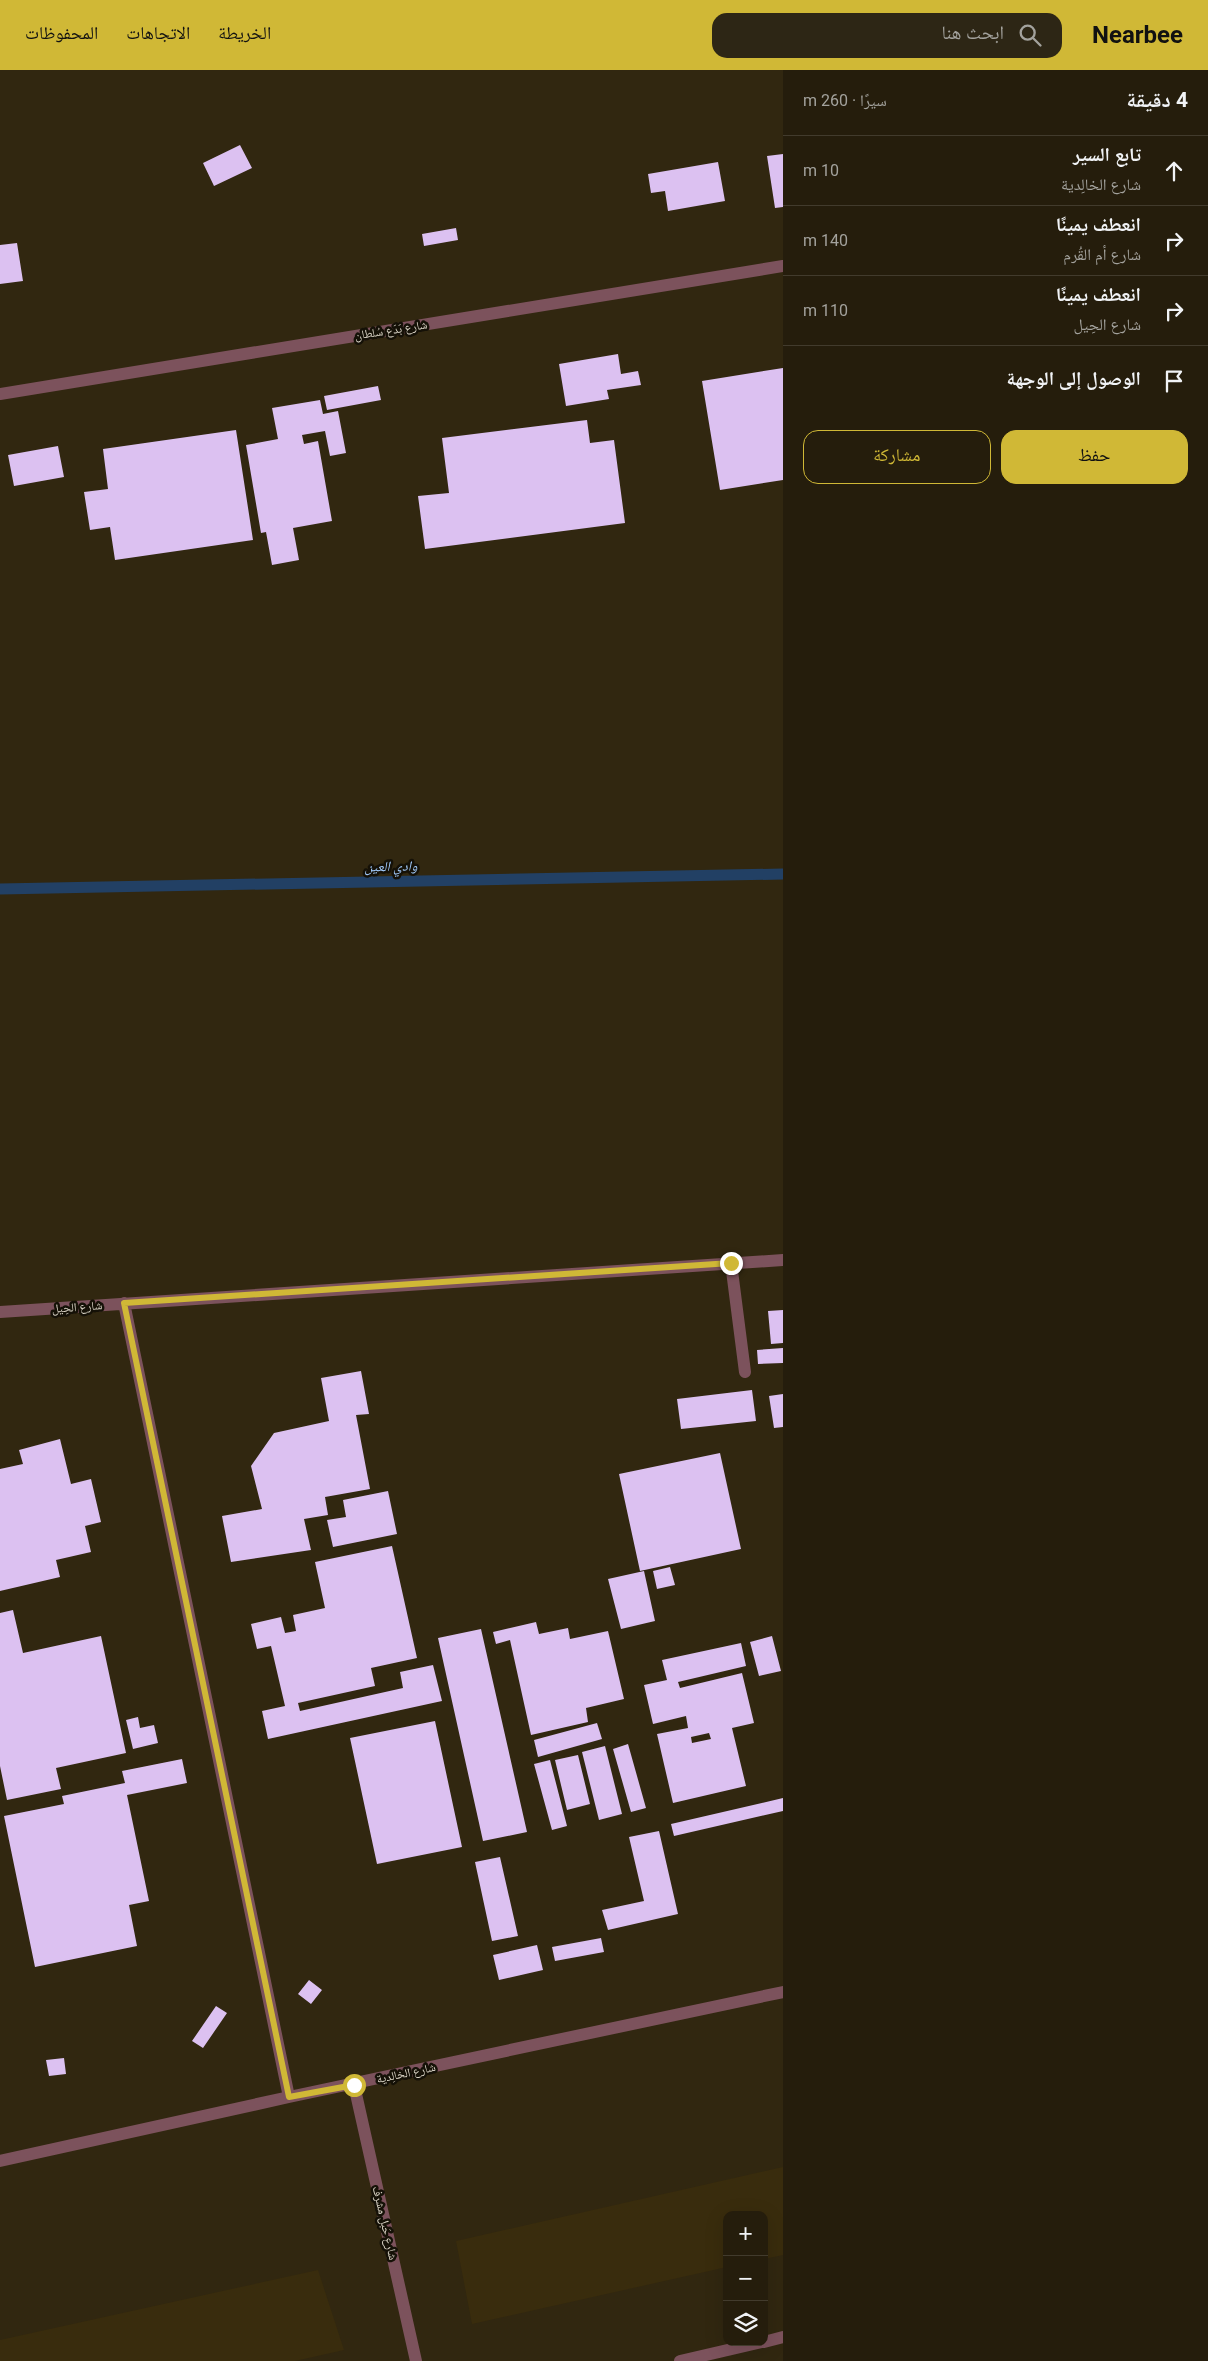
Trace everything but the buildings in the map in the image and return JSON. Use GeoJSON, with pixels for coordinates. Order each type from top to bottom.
{"type":"FeatureCollection","features":[{"type":"Feature","properties":{"kind":"street","name":"شارع بَدَع سُلطان"},"geometry":{"type":"LineString","coordinates":[[0,394],[783,266]]}},
{"type":"Feature","properties":{"kind":"street","name":"شارع الحِيل"},"geometry":{"type":"LineString","coordinates":[[0,1312],[783,1260]]}},
{"type":"Feature","properties":{"kind":"street"},"geometry":{"type":"LineString","coordinates":[[731,1263],[746,1372]]}},
{"type":"Feature","properties":{"kind":"street"},"geometry":{"type":"LineString","coordinates":[[124,1303],[289,2097]]}},
{"type":"Feature","properties":{"kind":"street","name":"شارع الخالِدية"},"geometry":{"type":"LineString","coordinates":[[0,2161],[289,2097],[354,2085],[783,1992]]}},
{"type":"Feature","properties":{"kind":"street","name":"شارع حَبل مشرف"},"geometry":{"type":"LineString","coordinates":[[354,2085],[416,2361]]}},
{"type":"Feature","properties":{"kind":"street"},"geometry":{"type":"LineString","coordinates":[[768,2341],[783,2337]]}},
{"type":"Feature","properties":{"kind":"street"},"geometry":{"type":"LineString","coordinates":[[680,2361],[746,2346]]}},
{"type":"Feature","properties":{"kind":"shaded area"},"geometry":{"type":"Polygon","coordinates":[[[783,2167],[783,2255],[768,2258],[768,2211],[723,2211],[723,2268],[472,2324],[456,2241],[783,2167]]]}},
{"type":"Feature","properties":{"kind":"shaded area"},"geometry":{"type":"Polygon","coordinates":[[[318,2270],[344,2350],[295,2361],[0,2361],[0,2340],[318,2270]]]}},
{"type":"Feature","properties":{"kind":"waterway","name":"وادي العين"},"geometry":{"type":"LineString","coordinates":[[0,889],[783,874]]}},
{"type":"Feature","properties":{"kind":"route"},"geometry":{"type":"LineString","coordinates":[[354,2085],[289,2097],[124,1303],[731,1263]]}}]}
